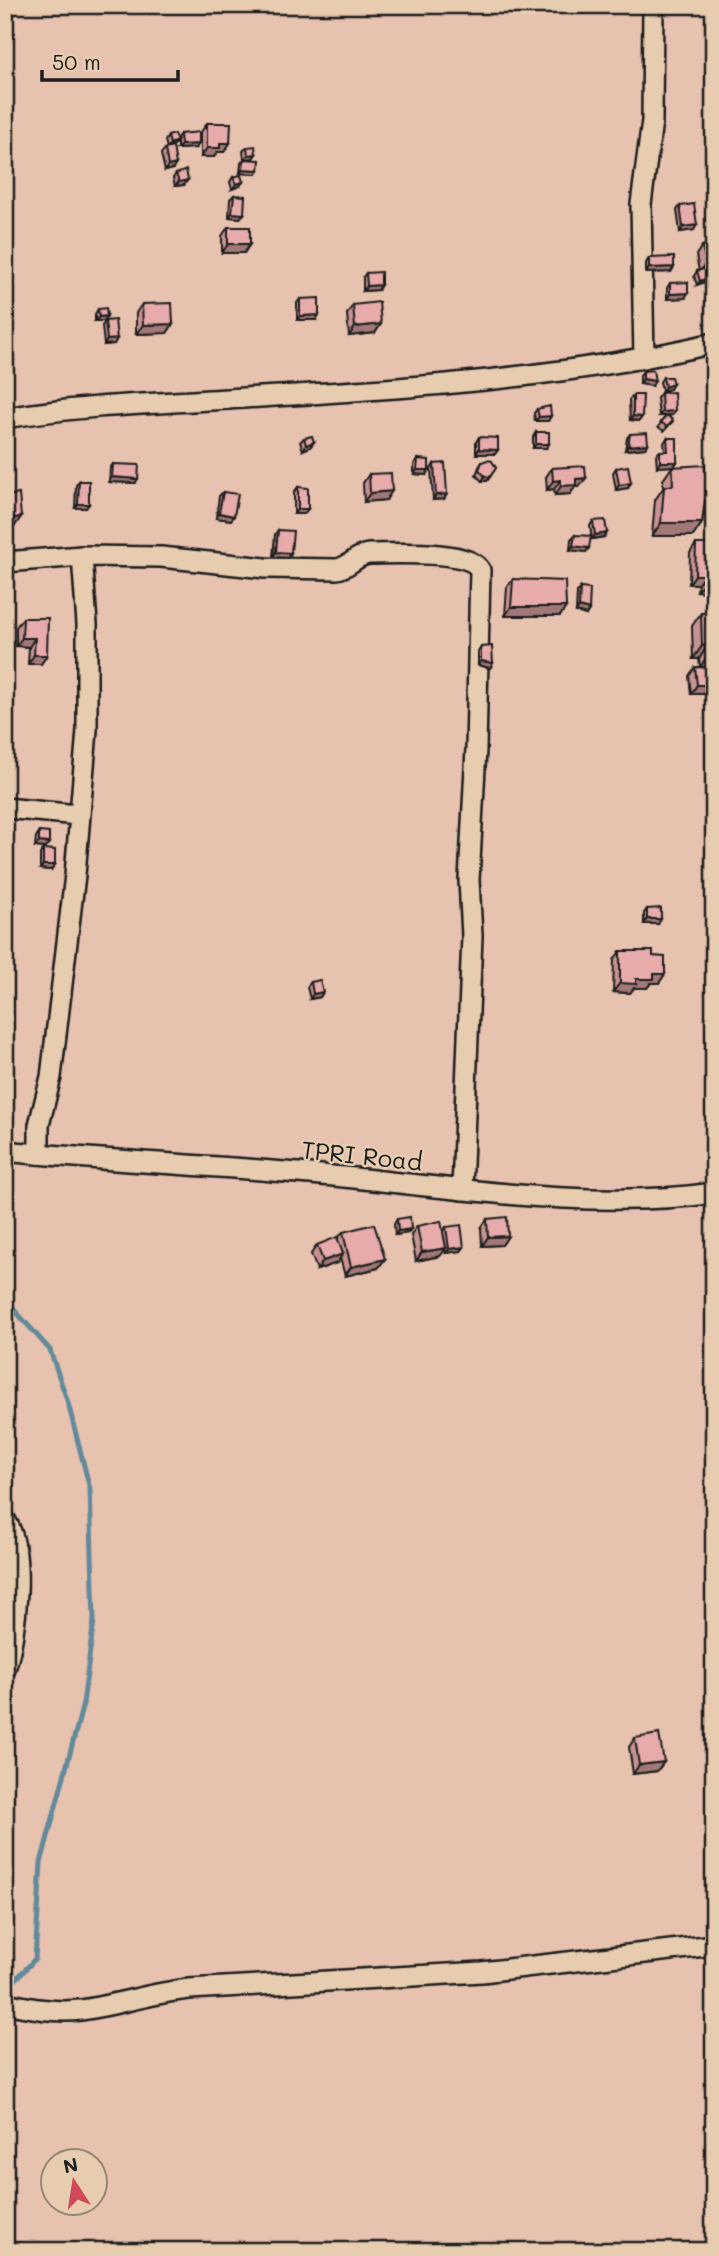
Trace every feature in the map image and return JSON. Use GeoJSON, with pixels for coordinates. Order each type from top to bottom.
{"type":"FeatureCollection","features":[{"type":"Feature","properties":{"kind":"street"},"geometry":{"type":"LineString","coordinates":[[644,358],[641,204],[652,121],[653,5]]}},
{"type":"Feature","properties":{"kind":"street"},"geometry":{"type":"LineString","coordinates":[[5,418],[58,410],[362,391],[586,367],[714,343]]}},
{"type":"Feature","properties":{"kind":"street"},"geometry":{"type":"LineString","coordinates":[[5,562],[82,556],[161,557],[265,568],[337,569],[361,555],[369,554],[463,557],[477,564],[480,570],[477,748],[469,880],[472,936],[462,1189]]}},
{"type":"Feature","properties":{"kind":"street"},"geometry":{"type":"LineString","coordinates":[[39,1154],[39,1125],[51,1077],[75,875],[88,680],[82,556]]}},
{"type":"Feature","properties":{"kind":"street"},"geometry":{"type":"LineString","coordinates":[[5,808],[78,815]]}},
{"type":"Feature","properties":{"kind":"street","name":"TPRI Road"},"geometry":{"type":"LineString","coordinates":[[5,1151],[167,1162],[462,1189],[642,1200],[714,1193]]}},
{"type":"Feature","properties":{"kind":"street"},"geometry":{"type":"LineString","coordinates":[[5,1520],[15,1545],[12,1648],[5,1669]]}},
{"type":"Feature","properties":{"kind":"street"},"geometry":{"type":"LineString","coordinates":[[5,2003],[36,2010],[81,2010],[149,1993],[482,1972],[714,1945]]}},
{"type":"Feature","properties":{"kind":"building"},"geometry":{"type":"Polygon","coordinates":[[[207,123],[231,123],[230,143],[220,143],[220,148],[207,148],[207,123]]]}},
{"type":"Feature","properties":{"kind":"building"},"geometry":{"type":"Polygon","coordinates":[[[199,132],[199,144],[181,145],[180,134],[199,132]]]}},
{"type":"Feature","properties":{"kind":"building"},"geometry":{"type":"Polygon","coordinates":[[[174,134],[177,141],[170,144],[168,136],[174,134]]]}},
{"type":"Feature","properties":{"kind":"building"},"geometry":{"type":"Polygon","coordinates":[[[255,146],[256,154],[248,155],[247,147],[255,146]]]}},
{"type":"Feature","properties":{"kind":"building"},"geometry":{"type":"Polygon","coordinates":[[[173,147],[176,164],[168,166],[165,149],[173,147]]]}},
{"type":"Feature","properties":{"kind":"building"},"geometry":{"type":"Polygon","coordinates":[[[244,159],[260,160],[259,170],[243,169],[244,159]]]}},
{"type":"Feature","properties":{"kind":"building"},"geometry":{"type":"Polygon","coordinates":[[[186,170],[188,180],[179,182],[176,174],[186,170]]]}},
{"type":"Feature","properties":{"kind":"building"},"geometry":{"type":"Polygon","coordinates":[[[241,175],[243,182],[236,184],[233,177],[241,175]]]}},
{"type":"Feature","properties":{"kind":"building"},"geometry":{"type":"Polygon","coordinates":[[[234,195],[245,196],[244,214],[232,213],[234,195]]]}},
{"type":"Feature","properties":{"kind":"building"},"geometry":{"type":"Polygon","coordinates":[[[694,204],[697,225],[683,227],[680,206],[694,204]]]}},
{"type":"Feature","properties":{"kind":"building"},"geometry":{"type":"Polygon","coordinates":[[[228,227],[250,227],[250,244],[228,244],[228,227]]]}},
{"type":"Feature","properties":{"kind":"building"},"geometry":{"type":"Polygon","coordinates":[[[714,244],[714,261],[706,263],[702,246],[714,244]]]}},
{"type":"Feature","properties":{"kind":"building"},"geometry":{"type":"Polygon","coordinates":[[[674,257],[674,267],[649,268],[649,258],[674,257]]]}},
{"type":"Feature","properties":{"kind":"building"},"geometry":{"type":"Polygon","coordinates":[[[707,268],[710,277],[700,281],[697,271],[707,268]]]}},
{"type":"Feature","properties":{"kind":"building"},"geometry":{"type":"Polygon","coordinates":[[[381,272],[381,285],[367,286],[366,273],[381,272]]]}},
{"type":"Feature","properties":{"kind":"building"},"geometry":{"type":"Polygon","coordinates":[[[688,282],[688,293],[670,294],[670,283],[688,282]]]}},
{"type":"Feature","properties":{"kind":"building"},"geometry":{"type":"Polygon","coordinates":[[[319,298],[319,315],[300,316],[300,299],[319,298]]]}},
{"type":"Feature","properties":{"kind":"building"},"geometry":{"type":"Polygon","coordinates":[[[379,302],[381,324],[355,327],[353,305],[379,302]]]}},
{"type":"Feature","properties":{"kind":"building"},"geometry":{"type":"Polygon","coordinates":[[[172,303],[173,324],[143,325],[142,304],[172,303]]]}},
{"type":"Feature","properties":{"kind":"building"},"geometry":{"type":"Polygon","coordinates":[[[106,308],[107,316],[99,317],[98,309],[106,308]]]}},
{"type":"Feature","properties":{"kind":"building"},"geometry":{"type":"Polygon","coordinates":[[[115,320],[117,339],[107,340],[105,321],[115,320]]]}},
{"type":"Feature","properties":{"kind":"building"},"geometry":{"type":"Polygon","coordinates":[[[653,370],[655,381],[643,379],[643,371],[653,370]]]}},
{"type":"Feature","properties":{"kind":"building"},"geometry":{"type":"Polygon","coordinates":[[[663,377],[671,377],[673,384],[665,387],[663,377]]]}},
{"type":"Feature","properties":{"kind":"building"},"geometry":{"type":"Polygon","coordinates":[[[674,392],[675,411],[662,412],[661,393],[674,392]]]}},
{"type":"Feature","properties":{"kind":"building"},"geometry":{"type":"Polygon","coordinates":[[[633,395],[643,395],[642,417],[633,416],[633,395]]]}},
{"type":"Feature","properties":{"kind":"building"},"geometry":{"type":"Polygon","coordinates":[[[550,406],[551,416],[539,417],[537,409],[550,406]]]}},
{"type":"Feature","properties":{"kind":"building"},"geometry":{"type":"Polygon","coordinates":[[[667,415],[673,421],[667,427],[661,422],[667,415]]]}},
{"type":"Feature","properties":{"kind":"building"},"geometry":{"type":"Polygon","coordinates":[[[536,432],[549,432],[549,444],[536,444],[536,432]]]}},
{"type":"Feature","properties":{"kind":"building"},"geometry":{"type":"Polygon","coordinates":[[[647,433],[648,444],[628,446],[630,434],[647,433]]]}},
{"type":"Feature","properties":{"kind":"building"},"geometry":{"type":"Polygon","coordinates":[[[312,436],[314,442],[306,445],[304,438],[312,436]]]}},
{"type":"Feature","properties":{"kind":"building"},"geometry":{"type":"Polygon","coordinates":[[[479,437],[498,438],[498,450],[479,449],[479,437]]]}},
{"type":"Feature","properties":{"kind":"building"},"geometry":{"type":"Polygon","coordinates":[[[667,438],[677,438],[677,462],[660,462],[660,451],[668,451],[667,438]]]}},
{"type":"Feature","properties":{"kind":"building"},"geometry":{"type":"Polygon","coordinates":[[[418,459],[429,460],[429,470],[417,470],[418,459]]]}},
{"type":"Feature","properties":{"kind":"building"},"geometry":{"type":"Polygon","coordinates":[[[492,461],[496,468],[490,477],[479,470],[482,462],[492,461]]]}},
{"type":"Feature","properties":{"kind":"building"},"geometry":{"type":"Polygon","coordinates":[[[445,463],[447,494],[436,495],[434,464],[445,463]]]}},
{"type":"Feature","properties":{"kind":"building"},"geometry":{"type":"Polygon","coordinates":[[[113,464],[139,465],[138,479],[112,477],[113,464]]]}},
{"type":"Feature","properties":{"kind":"building"},"geometry":{"type":"Polygon","coordinates":[[[705,465],[707,477],[714,478],[714,499],[705,500],[702,523],[661,523],[664,487],[673,485],[672,467],[705,465]]]}},
{"type":"Feature","properties":{"kind":"building"},"geometry":{"type":"Polygon","coordinates":[[[585,466],[586,478],[576,479],[576,485],[561,486],[561,480],[553,481],[552,468],[585,466]]]}},
{"type":"Feature","properties":{"kind":"building"},"geometry":{"type":"Polygon","coordinates":[[[628,466],[631,483],[619,485],[616,468],[628,466]]]}},
{"type":"Feature","properties":{"kind":"building"},"geometry":{"type":"Polygon","coordinates":[[[391,473],[392,491],[370,493],[369,474],[391,473]]]}},
{"type":"Feature","properties":{"kind":"building"},"geometry":{"type":"Polygon","coordinates":[[[79,481],[89,481],[89,504],[78,504],[79,481]]]}},
{"type":"Feature","properties":{"kind":"building"},"geometry":{"type":"Polygon","coordinates":[[[298,487],[308,488],[308,509],[298,509],[298,487]]]}},
{"type":"Feature","properties":{"kind":"building"},"geometry":{"type":"Polygon","coordinates":[[[223,492],[238,494],[234,516],[219,513],[223,492]]]}},
{"type":"Feature","properties":{"kind":"building"},"geometry":{"type":"Polygon","coordinates":[[[19,494],[21,517],[5,519],[5,496],[19,494]]]}},
{"type":"Feature","properties":{"kind":"building"},"geometry":{"type":"Polygon","coordinates":[[[605,520],[607,533],[595,535],[593,521],[605,520]]]}},
{"type":"Feature","properties":{"kind":"building"},"geometry":{"type":"Polygon","coordinates":[[[278,530],[293,531],[291,553],[276,552],[278,530]]]}},
{"type":"Feature","properties":{"kind":"building"},"geometry":{"type":"Polygon","coordinates":[[[575,535],[591,536],[589,548],[573,546],[575,535]]]}},
{"type":"Feature","properties":{"kind":"building"},"geometry":{"type":"Polygon","coordinates":[[[696,544],[714,544],[714,582],[704,582],[704,575],[695,575],[696,544]]]}},
{"type":"Feature","properties":{"kind":"building"},"geometry":{"type":"Polygon","coordinates":[[[513,579],[565,581],[566,607],[511,607],[513,579]]]}},
{"type":"Feature","properties":{"kind":"building"},"geometry":{"type":"Polygon","coordinates":[[[580,588],[590,589],[589,610],[579,607],[580,588]]]}},
{"type":"Feature","properties":{"kind":"building"},"geometry":{"type":"Polygon","coordinates":[[[708,607],[714,607],[714,654],[709,654],[708,645],[702,646],[701,613],[709,613],[708,607]]]}},
{"type":"Feature","properties":{"kind":"building"},"geometry":{"type":"Polygon","coordinates":[[[23,618],[48,618],[47,655],[34,655],[35,638],[22,638],[23,618]]]}},
{"type":"Feature","properties":{"kind":"building"},"geometry":{"type":"Polygon","coordinates":[[[492,646],[493,663],[481,661],[481,647],[492,646]]]}},
{"type":"Feature","properties":{"kind":"building"},"geometry":{"type":"Polygon","coordinates":[[[695,667],[714,668],[714,685],[697,685],[695,667]]]}},
{"type":"Feature","properties":{"kind":"building"},"geometry":{"type":"Polygon","coordinates":[[[39,832],[49,833],[49,843],[39,842],[39,832]]]}},
{"type":"Feature","properties":{"kind":"building"},"geometry":{"type":"Polygon","coordinates":[[[43,849],[55,850],[55,865],[43,865],[43,849]]]}},
{"type":"Feature","properties":{"kind":"building"},"geometry":{"type":"Polygon","coordinates":[[[661,908],[661,919],[647,919],[647,909],[661,908]]]}},
{"type":"Feature","properties":{"kind":"building"},"geometry":{"type":"Polygon","coordinates":[[[620,951],[653,951],[653,956],[665,957],[665,974],[654,974],[654,979],[636,979],[636,984],[620,983],[620,951]]]}},
{"type":"Feature","properties":{"kind":"building"},"geometry":{"type":"Polygon","coordinates":[[[320,980],[323,992],[313,994],[311,982],[320,980]]]}},
{"type":"Feature","properties":{"kind":"building"},"geometry":{"type":"Polygon","coordinates":[[[410,1217],[411,1229],[398,1231],[397,1219],[410,1217]]]}},
{"type":"Feature","properties":{"kind":"building"},"geometry":{"type":"Polygon","coordinates":[[[507,1217],[508,1236],[488,1237],[487,1219],[507,1217]]]}},
{"type":"Feature","properties":{"kind":"building"},"geometry":{"type":"Polygon","coordinates":[[[441,1221],[446,1248],[422,1252],[417,1226],[441,1221]]]}},
{"type":"Feature","properties":{"kind":"building"},"geometry":{"type":"Polygon","coordinates":[[[374,1224],[385,1259],[351,1267],[343,1232],[374,1224]]]}},
{"type":"Feature","properties":{"kind":"building"},"geometry":{"type":"Polygon","coordinates":[[[461,1225],[464,1247],[449,1249],[446,1227],[461,1225]]]}},
{"type":"Feature","properties":{"kind":"building"},"geometry":{"type":"Polygon","coordinates":[[[337,1237],[343,1254],[323,1261],[317,1245],[337,1237]]]}},
{"type":"Feature","properties":{"kind":"building"},"geometry":{"type":"Polygon","coordinates":[[[659,1734],[664,1762],[639,1765],[635,1738],[659,1734]]]}},
{"type":"Feature","properties":{"kind":"waterway"},"geometry":{"type":"LineString","coordinates":[[5,1304],[11,1306],[50,1350],[68,1403],[90,1489],[94,1620],[83,1704],[41,1863],[35,1959],[5,1991]]}}]}
